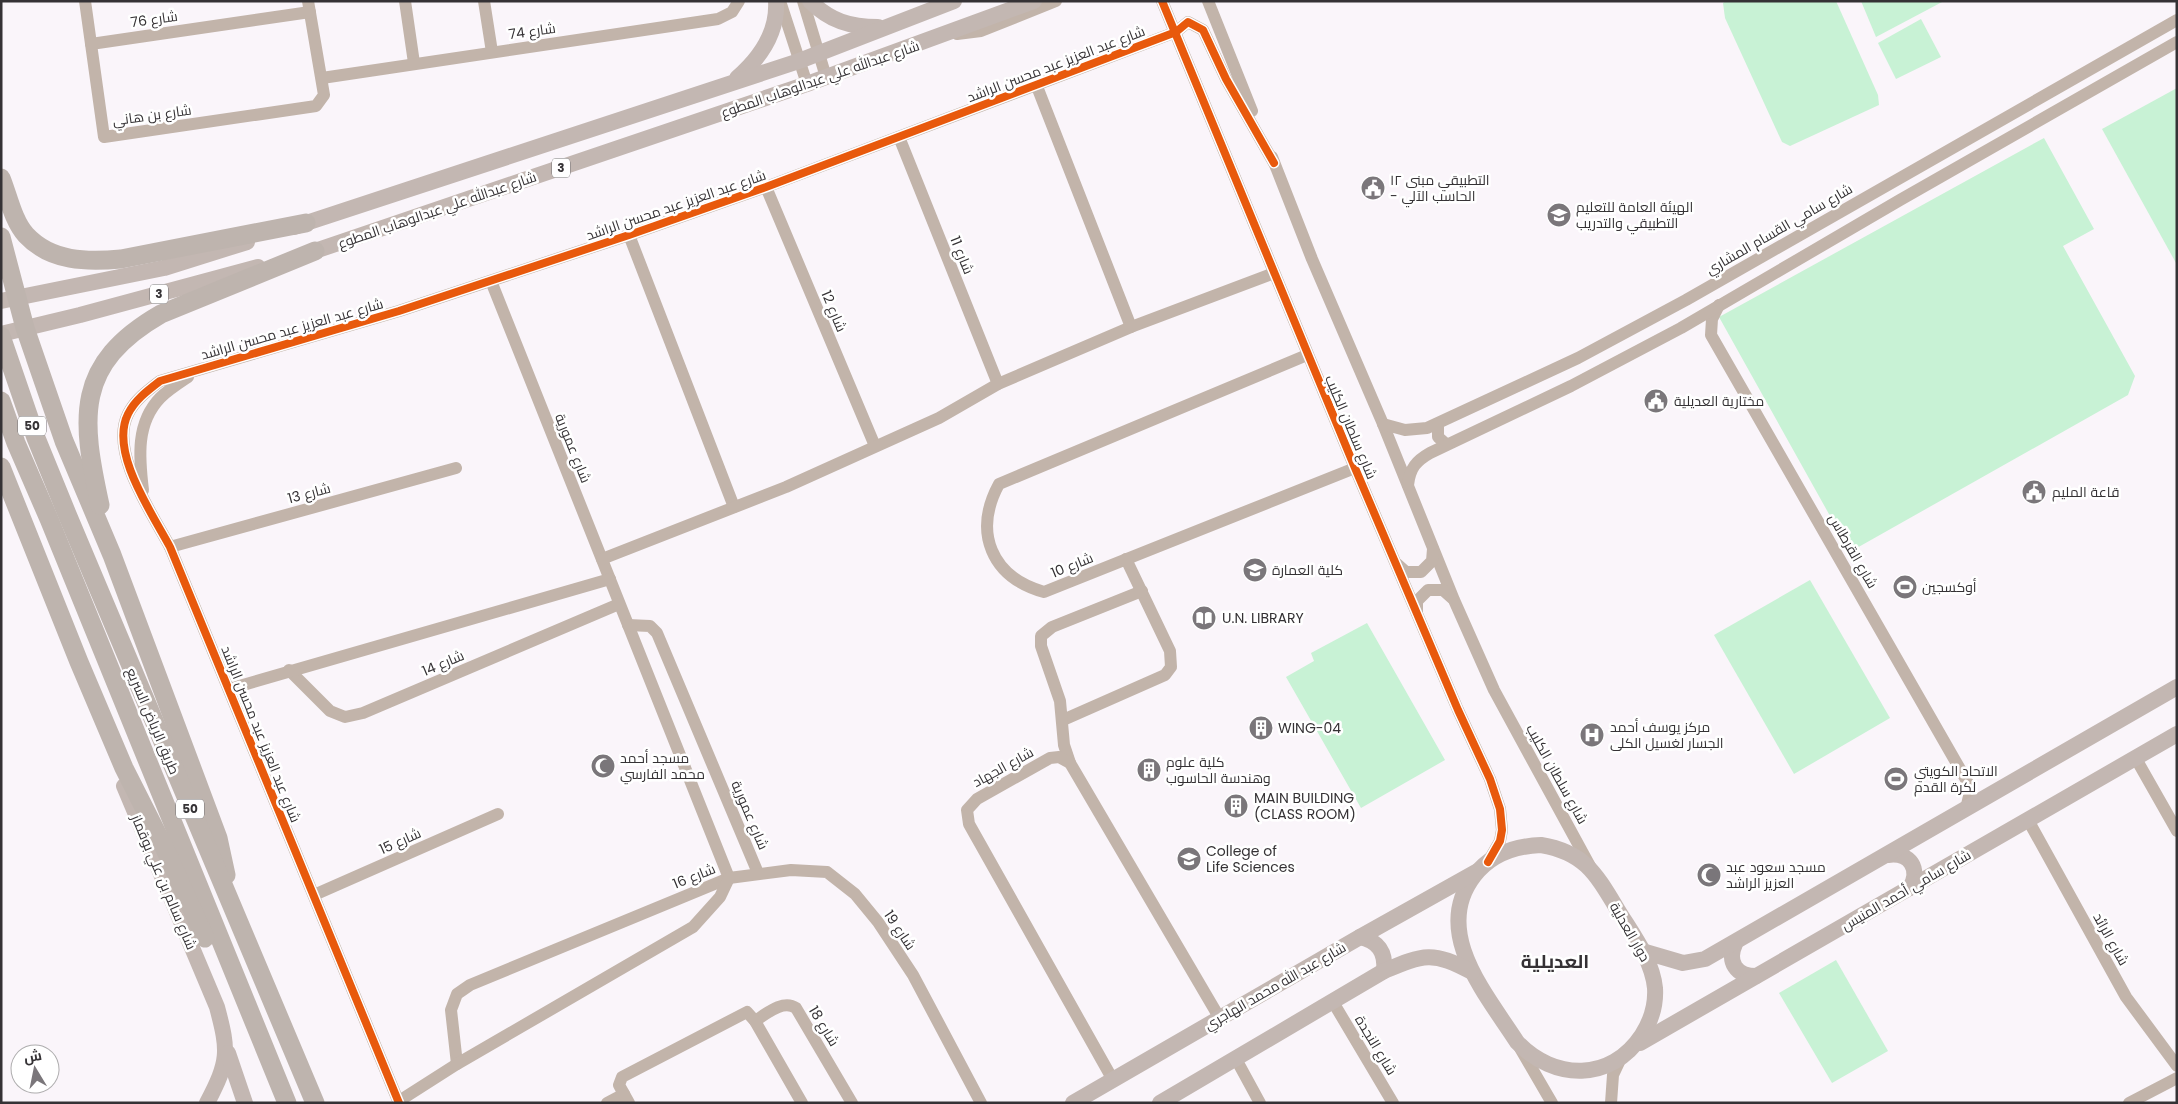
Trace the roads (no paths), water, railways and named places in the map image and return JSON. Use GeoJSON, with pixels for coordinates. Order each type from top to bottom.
{"type":"FeatureCollection","features":[{"type":"Feature","properties":{"kind":"highway"},"geometry":{"type":"LineString","coordinates":[[1,178],[25,234],[43,249],[70,259],[95,261],[121,259],[306,223]]}},
{"type":"Feature","properties":{"kind":"highway"},"geometry":{"type":"LineString","coordinates":[[1,237],[8,300],[24,328],[64,441],[112,555],[218,838],[224,860],[228,899]]}},
{"type":"Feature","properties":{"kind":"highway"},"geometry":{"type":"LineString","coordinates":[[112,555],[87,439],[87,412],[92,387],[105,362],[120,343],[138,327],[161,314],[315,251]]}},
{"type":"Feature","properties":{"kind":"highway","name":"طريق الرياض السريع"},"geometry":{"type":"LineString","coordinates":[[1,335],[36,438],[58,517],[264,1052],[287,1103]]}},
{"type":"Feature","properties":{"kind":"highway"},"geometry":{"type":"LineString","coordinates":[[1,373],[18,370],[29,374],[46,388]]}},
{"type":"Feature","properties":{"kind":"highway","name":"طريق الرياض السريع"},"geometry":{"type":"LineString","coordinates":[[1,401],[16,443],[58,517],[228,899],[316,1103]]}},
{"type":"Feature","properties":{"kind":"highway"},"geometry":{"type":"LineString","coordinates":[[1,467],[21,512],[79,662],[124,768],[165,848],[239,1015],[248,1032],[264,1052]]}},
{"type":"Feature","properties":{"kind":"highway"},"geometry":{"type":"LineString","coordinates":[[1,476],[21,512]]}},
{"type":"Feature","properties":{"kind":"main road"},"geometry":{"type":"LineString","coordinates":[[718,88],[753,65],[765,48],[773,29],[778,1]]}},
{"type":"Feature","properties":{"kind":"main road"},"geometry":{"type":"LineString","coordinates":[[810,1],[821,12],[838,22],[858,27],[898,24]]}},
{"type":"Feature","properties":{"kind":"main road","name":"شارع عبدالله علي عبدالوهاب المطوع"},"geometry":{"type":"LineString","coordinates":[[8,300],[164,268],[799,61],[954,1]]}},
{"type":"Feature","properties":{"kind":"main road","name":"شارع عبدالله علي عبدالوهاب المطوع"},"geometry":{"type":"LineString","coordinates":[[1,335],[315,251],[807,84],[940,37],[1034,1]]}},
{"type":"Feature","properties":{"kind":"main road","name":"شارع سالم بن علي بوقماز"},"geometry":{"type":"LineString","coordinates":[[79,662],[105,739],[217,1007],[227,1049],[223,1070],[207,1103]]}},
{"type":"Feature","properties":{"kind":"main road"},"geometry":{"type":"LineString","coordinates":[[1642,951],[1683,963],[1705,959],[1888,855],[2177,686]]}},
{"type":"Feature","properties":{"kind":"main road","name":"شارع سامي أحمد المنيس"},"geometry":{"type":"LineString","coordinates":[[1636,1045],[2177,734]]}},
{"type":"Feature","properties":{"kind":"main road","name":"دوار العدلية"},"geometry":{"type":"LineString","coordinates":[[1541,845],[1568,852],[1591,868],[1642,951],[1651,969],[1655,989],[1647,1028],[1636,1045],[1621,1058],[1597,1068],[1572,1071],[1541,1062],[1517,1042],[1472,972],[1462,946],[1458,920],[1464,894],[1483,867],[1513,849],[1541,845]]}},
{"type":"Feature","properties":{"kind":"main road"},"geometry":{"type":"LineString","coordinates":[[1888,855],[1906,856],[1912,863],[1916,871],[1915,880],[1910,888]]}},
{"type":"Feature","properties":{"kind":"main road","name":"شارع عبد الله محمد الهاجري"},"geometry":{"type":"LineString","coordinates":[[1073,1103],[1219,1017],[1483,867]]}},
{"type":"Feature","properties":{"kind":"main road"},"geometry":{"type":"LineString","coordinates":[[1360,937],[1369,939],[1377,944],[1383,952],[1384,971]]}},
{"type":"Feature","properties":{"kind":"main road"},"geometry":{"type":"LineString","coordinates":[[1734,944],[1731,953],[1732,963],[1737,971],[1746,976],[1756,976]]}},
{"type":"Feature","properties":{"kind":"main road"},"geometry":{"type":"LineString","coordinates":[[1160,1103],[1384,971],[1424,957],[1446,958],[1472,972]]}},
{"type":"Feature","properties":{"kind":"main road"},"geometry":{"type":"LineString","coordinates":[[227,1049],[245,1103]]}},
{"type":"Feature","properties":{"kind":"street","name":"شارع بن هاني"},"geometry":{"type":"LineString","coordinates":[[85,1],[104,137],[310,108],[322,101],[324,95],[322,78]]}},
{"type":"Feature","properties":{"kind":"street"},"geometry":{"type":"LineString","coordinates":[[405,1],[414,63]]}},
{"type":"Feature","properties":{"kind":"street"},"geometry":{"type":"LineString","coordinates":[[484,1],[492,52]]}},
{"type":"Feature","properties":{"kind":"street","name":"شارع 74"},"geometry":{"type":"LineString","coordinates":[[322,78],[718,19],[732,12],[739,1]]}},
{"type":"Feature","properties":{"kind":"street"},"geometry":{"type":"LineString","coordinates":[[778,1],[807,84]]}},
{"type":"Feature","properties":{"kind":"street"},"geometry":{"type":"LineString","coordinates":[[803,1],[826,77]]}},
{"type":"Feature","properties":{"kind":"street"},"geometry":{"type":"LineString","coordinates":[[940,37],[981,31],[1056,1]]}},
{"type":"Feature","properties":{"kind":"street","name":"شارع سلطان الكليب"},"geometry":{"type":"LineString","coordinates":[[1162,1],[1307,355],[1417,616],[1490,779],[1500,809],[1500,840],[1483,867]]}},
{"type":"Feature","properties":{"kind":"street","name":"شارع سلطان الكليب"},"geometry":{"type":"LineString","coordinates":[[1208,1],[1312,259],[1383,424],[1454,600],[1494,690],[1591,868]]}},
{"type":"Feature","properties":{"kind":"street","name":"شارع 76"},"geometry":{"type":"LineString","coordinates":[[91,44],[309,7]]}},
{"type":"Feature","properties":{"kind":"street"},"geometry":{"type":"LineString","coordinates":[[309,7],[322,78]]}},
{"type":"Feature","properties":{"kind":"street","name":"شارع سامي القسام المشاري"},"geometry":{"type":"LineString","coordinates":[[1383,424],[1405,430],[1416,430],[1438,424],[1578,358],[2177,20]]}},
{"type":"Feature","properties":{"kind":"street","name":"شارع عبد العزيز عبد محسن الراشد"},"geometry":{"type":"LineString","coordinates":[[399,1102],[170,547],[129,470],[122,433],[127,415],[140,397],[160,381],[491,281],[766,187],[1176,32],[1188,22],[1203,30],[1226,79],[1274,163]]}},
{"type":"Feature","properties":{"kind":"street"},"geometry":{"type":"LineString","coordinates":[[1408,486],[1410,473],[1415,463],[1446,444],[1578,382],[1681,328],[1880,211],[2177,42]]}},
{"type":"Feature","properties":{"kind":"street"},"geometry":{"type":"LineString","coordinates":[[1036,84],[1131,327]]}},
{"type":"Feature","properties":{"kind":"street","name":"شارع 11"},"geometry":{"type":"LineString","coordinates":[[899,137],[998,384]]}},
{"type":"Feature","properties":{"kind":"street"},"geometry":{"type":"LineString","coordinates":[[1891,183],[1891,191],[1900,200]]}},
{"type":"Feature","properties":{"kind":"street","name":"شارع 12"},"geometry":{"type":"LineString","coordinates":[[766,187],[875,446]]}},
{"type":"Feature","properties":{"kind":"street"},"geometry":{"type":"LineString","coordinates":[[1869,195],[1876,200],[1880,211]]}},
{"type":"Feature","properties":{"kind":"street"},"geometry":{"type":"LineString","coordinates":[[629,235],[734,507]]}},
{"type":"Feature","properties":{"kind":"street"},"geometry":{"type":"LineString","coordinates":[[602,559],[734,507],[939,418],[998,384],[1131,327],[1274,273]]}},
{"type":"Feature","properties":{"kind":"street","name":"شارع عمورية"},"geometry":{"type":"LineString","coordinates":[[491,281],[728,878]]}},
{"type":"Feature","properties":{"kind":"street"},"geometry":{"type":"LineString","coordinates":[[1681,328],[1696,329],[1711,335],[1712,319],[1719,306]]}},
{"type":"Feature","properties":{"kind":"street","name":"شارع القرطاس"},"geometry":{"type":"LineString","coordinates":[[1711,335],[1968,782]]}},
{"type":"Feature","properties":{"kind":"street","name":"شارع 10"},"geometry":{"type":"LineString","coordinates":[[1307,355],[1000,484],[992,497],[987,512],[986,528],[995,557],[1004,570],[1029,588],[1044,592],[1355,468]]}},
{"type":"Feature","properties":{"kind":"street","name":"شارع عبد العزيز عبد محسن الراشد"},"geometry":{"type":"LineString","coordinates":[[144,496],[139,458],[140,436],[148,416],[160,398],[196,371]]}},
{"type":"Feature","properties":{"kind":"street"},"geometry":{"type":"LineString","coordinates":[[1438,424],[1438,436],[1446,444]]}},
{"type":"Feature","properties":{"kind":"street","name":"شارع 13"},"geometry":{"type":"LineString","coordinates":[[170,547],[456,468]]}},
{"type":"Feature","properties":{"kind":"street"},"geometry":{"type":"LineString","coordinates":[[1395,562],[1406,572],[1421,572],[1432,561],[1432,546]]}},
{"type":"Feature","properties":{"kind":"street"},"geometry":{"type":"LineString","coordinates":[[1063,720],[1169,672],[1172,662],[1170,651],[1126,559]]}},
{"type":"Feature","properties":{"kind":"street"},"geometry":{"type":"LineString","coordinates":[[229,689],[289,670],[610,580]]}},
{"type":"Feature","properties":{"kind":"street"},"geometry":{"type":"LineString","coordinates":[[1417,616],[1417,601],[1428,590],[1443,590],[1454,600]]}},
{"type":"Feature","properties":{"kind":"street"},"geometry":{"type":"LineString","coordinates":[[1142,591],[1052,627],[1041,636],[1040,646],[1060,701],[1064,744],[1070,763],[1219,1017]]}},
{"type":"Feature","properties":{"kind":"street","name":"شارع 14"},"geometry":{"type":"LineString","coordinates":[[289,670],[330,711],[345,717],[363,713],[619,604]]}},
{"type":"Feature","properties":{"kind":"street","name":"شارع عمورية"},"geometry":{"type":"LineString","coordinates":[[628,625],[650,626],[658,633],[758,873]]}},
{"type":"Feature","properties":{"kind":"street","name":"شارع الجهاد"},"geometry":{"type":"LineString","coordinates":[[1070,763],[1059,757],[1050,758],[977,798],[970,804],[966,815],[1113,1080]]}},
{"type":"Feature","properties":{"kind":"street"},"geometry":{"type":"LineString","coordinates":[[2135,757],[2177,831]]}},
{"type":"Feature","properties":{"kind":"street"},"geometry":{"type":"LineString","coordinates":[[1968,782],[1981,790],[1996,792]]}},
{"type":"Feature","properties":{"kind":"street"},"geometry":{"type":"LineString","coordinates":[[1966,809],[1969,796],[1968,782]]}},
{"type":"Feature","properties":{"kind":"street","name":"شارع 15"},"geometry":{"type":"LineString","coordinates":[[314,896],[498,814]]}},
{"type":"Feature","properties":{"kind":"street","name":"شارع الرائد"},"geometry":{"type":"LineString","coordinates":[[2028,820],[2126,997],[2177,1066]]}},
{"type":"Feature","properties":{"kind":"street","name":"شارع 19"},"geometry":{"type":"LineString","coordinates":[[728,878],[791,870],[828,872],[855,894],[878,922],[913,975],[981,1103]]}},
{"type":"Feature","properties":{"kind":"street","name":"شارع 16"},"geometry":{"type":"LineString","coordinates":[[456,1064],[451,1010],[458,994],[470,985],[728,878]]}},
{"type":"Feature","properties":{"kind":"street","name":"شارع 16"},"geometry":{"type":"LineString","coordinates":[[399,1102],[456,1064],[694,927],[720,897],[728,878]]}},
{"type":"Feature","properties":{"kind":"street","name":"شارع النجدة"},"geometry":{"type":"LineString","coordinates":[[1333,1002],[1393,1103]]}},
{"type":"Feature","properties":{"kind":"street","name":"شارع 18"},"geometry":{"type":"LineString","coordinates":[[755,1021],[780,1006],[789,1005],[796,1008],[852,1103]]}},
{"type":"Feature","properties":{"kind":"street"},"geometry":{"type":"LineString","coordinates":[[607,1103],[626,1098],[620,1080],[625,1075],[742,1013],[749,1012],[802,1103]]}},
{"type":"Feature","properties":{"kind":"street"},"geometry":{"type":"LineString","coordinates":[[1517,1042],[1552,1103]]}},
{"type":"Feature","properties":{"kind":"street"},"geometry":{"type":"LineString","coordinates":[[1611,1103],[1613,1075],[1621,1058]]}},
{"type":"Feature","properties":{"kind":"street"},"geometry":{"type":"LineString","coordinates":[[1236,1059],[1260,1103]]}},
{"type":"Feature","properties":{"kind":"street"},"geometry":{"type":"LineString","coordinates":[[2129,1103],[2177,1078]]}},
{"type":"Feature","properties":{"kind":"place","name":"التطبيقي مبنى ١٢ - الحاسب الآلي"},"geometry":{"type":"Point","coordinates":[1373,188]}},
{"type":"Feature","properties":{"kind":"place","name":"الهيئة العامة للتعليم التطبيقي والتدريب"},"geometry":{"type":"Point","coordinates":[1559,215]}},
{"type":"Feature","properties":{"kind":"place","name":"مختارية العديلية"},"geometry":{"type":"Point","coordinates":[1656,401]}},
{"type":"Feature","properties":{"kind":"place","name":"قاعة المليم"},"geometry":{"type":"Point","coordinates":[2034,492]}},
{"type":"Feature","properties":{"kind":"place","name":"كلية العمارة"},"geometry":{"type":"Point","coordinates":[1255,570]}},
{"type":"Feature","properties":{"kind":"place","name":"أوكسجين"},"geometry":{"type":"Point","coordinates":[1905,587]}},
{"type":"Feature","properties":{"kind":"place","name":"U.N. LIBRARY"},"geometry":{"type":"Point","coordinates":[1204,618]}},
{"type":"Feature","properties":{"kind":"place","name":"WING-04"},"geometry":{"type":"Point","coordinates":[1261,728]}},
{"type":"Feature","properties":{"kind":"place","name":"مركز يوسف أحمد الجسار لغسيل الكلى"},"geometry":{"type":"Point","coordinates":[1592,735]}},
{"type":"Feature","properties":{"kind":"place","name":"مسجد أحمد محمد الفارسي"},"geometry":{"type":"Point","coordinates":[603,766]}},
{"type":"Feature","properties":{"kind":"place","name":"كلية علوم وهندسة الحاسوب"},"geometry":{"type":"Point","coordinates":[1149,770]}},
{"type":"Feature","properties":{"kind":"place","name":"الاتحاد الكويتي لكرة القدم"},"geometry":{"type":"Point","coordinates":[1896,779]}},
{"type":"Feature","properties":{"kind":"place","name":"MAIN BUILDING (CLASS ROOM)"},"geometry":{"type":"Point","coordinates":[1236,806]}},
{"type":"Feature","properties":{"kind":"place","name":"College of Life Sciences"},"geometry":{"type":"Point","coordinates":[1189,859]}},
{"type":"Feature","properties":{"kind":"place","name":"مسجد سعود عبد العزيز الراشد"},"geometry":{"type":"Point","coordinates":[1709,875]}},
{"type":"Feature","properties":{"kind":"district","name":"العديلية"},"geometry":{"type":"Point","coordinates":[1555,961]}}]}
